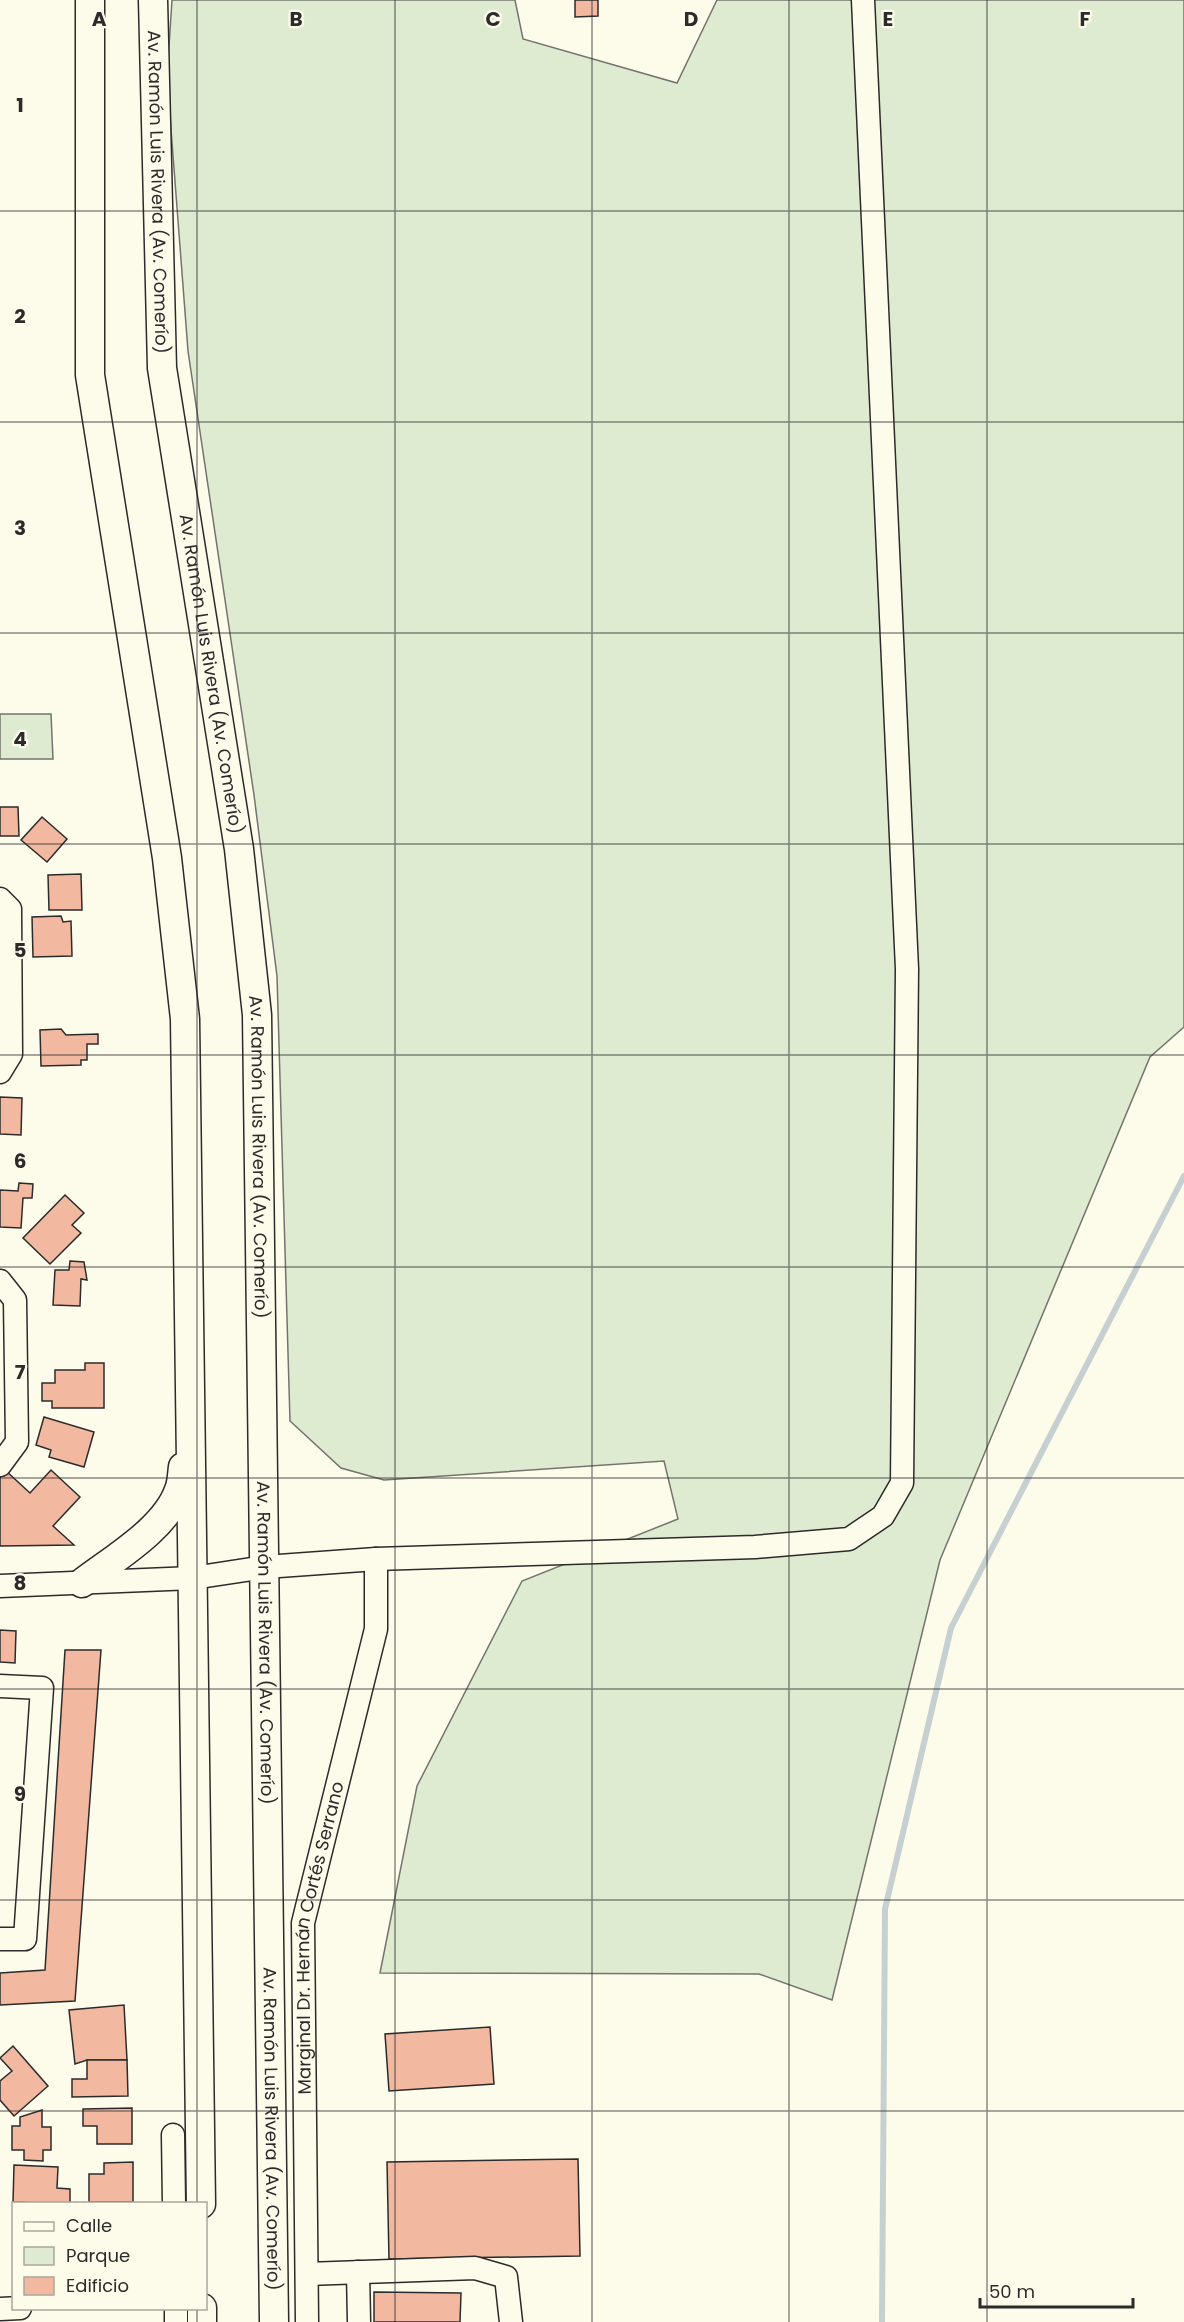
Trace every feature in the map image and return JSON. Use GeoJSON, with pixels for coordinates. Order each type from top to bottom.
{"type":"FeatureCollection","features":[{"type":"Feature","properties":{"kind":"main road","name":"Av. Ramón Luis Rivera (Av. Comerío)"},"geometry":{"type":"LineString","coordinates":[[153,0],[162,368],[239,849],[257,1015],[274,2322]]}},
{"type":"Feature","properties":{"kind":"main road"},"geometry":{"type":"LineString","coordinates":[[89,6],[90,375],[167,858],[185,1019],[201,2202]]}},
{"type":"Feature","properties":{"kind":"main road"},"geometry":{"type":"LineString","coordinates":[[82,1583],[153,1527],[168,1511],[179,1490],[191,1424]]}},
{"type":"Feature","properties":{"kind":"street"},"geometry":{"type":"LineString","coordinates":[[0,1586],[192,1578],[265,1568],[376,1559],[756,1547],[849,1539],[883,1516],[902,1483],[907,969],[863,0]]}},
{"type":"Feature","properties":{"kind":"street"},"geometry":{"type":"LineString","coordinates":[[0,899],[10,909],[11,1054],[0,1072]]}},
{"type":"Feature","properties":{"kind":"street"},"geometry":{"type":"LineString","coordinates":[[0,1281],[15,1300],[17,1442],[0,1465]]}},
{"type":"Feature","properties":{"kind":"street","name":"Marginal Dr. Hernán Cortés Serrano"},"geometry":{"type":"LineString","coordinates":[[307,2322],[303,1923],[376,1629],[376,1559]]}},
{"type":"Feature","properties":{"kind":"street"},"geometry":{"type":"LineString","coordinates":[[0,1686],[42,1688],[25,1939],[0,1939]]}},
{"type":"Feature","properties":{"kind":"street"},"geometry":{"type":"LineString","coordinates":[[173,2135],[174,2202]]}},
{"type":"Feature","properties":{"kind":"street"},"geometry":{"type":"LineString","coordinates":[[307,2274],[475,2268],[506,2277],[511,2322]]}},
{"type":"Feature","properties":{"kind":"street"},"geometry":{"type":"LineString","coordinates":[[357,2272],[359,2322]]}},
{"type":"Feature","properties":{"kind":"green space"},"geometry":{"type":"Polygon","coordinates":[[[172,0],[515,0],[523,39],[677,83],[717,0],[1184,0],[1184,1027],[1150,1057],[940,1560],[832,2000],[759,1974],[380,1973],[417,1786],[522,1581],[678,1519],[664,1461],[384,1480],[341,1468],[290,1421],[277,976],[254,795],[188,351],[167,77],[172,0]]]}},
{"type":"Feature","properties":{"kind":"green space"},"geometry":{"type":"Polygon","coordinates":[[[0,714],[51,714],[53,759],[0,759],[0,714]]]}},
{"type":"Feature","properties":{"kind":"building"},"geometry":{"type":"Polygon","coordinates":[[[575,0],[598,0],[598,16],[575,17],[575,0]]]}},
{"type":"Feature","properties":{"kind":"building"},"geometry":{"type":"Polygon","coordinates":[[[0,807],[18,807],[19,836],[0,836],[0,807]]]}},
{"type":"Feature","properties":{"kind":"building"},"geometry":{"type":"Polygon","coordinates":[[[42,817],[67,839],[47,862],[21,840],[42,817]]]}},
{"type":"Feature","properties":{"kind":"building"},"geometry":{"type":"Polygon","coordinates":[[[81,874],[82,910],[49,910],[48,875],[81,874]]]}},
{"type":"Feature","properties":{"kind":"building"},"geometry":{"type":"Polygon","coordinates":[[[61,916],[63,922],[71,921],[72,956],[33,957],[32,917],[61,916]]]}},
{"type":"Feature","properties":{"kind":"building"},"geometry":{"type":"Polygon","coordinates":[[[61,1029],[66,1035],[98,1034],[98,1044],[87,1044],[87,1060],[81,1060],[81,1065],[41,1066],[40,1030],[61,1029]]]}},
{"type":"Feature","properties":{"kind":"building"},"geometry":{"type":"Polygon","coordinates":[[[0,1097],[22,1098],[21,1135],[0,1134],[0,1097]]]}},
{"type":"Feature","properties":{"kind":"building"},"geometry":{"type":"Polygon","coordinates":[[[19,1183],[33,1184],[32,1198],[23,1198],[21,1228],[0,1227],[0,1190],[18,1191],[19,1183]]]}},
{"type":"Feature","properties":{"kind":"building"},"geometry":{"type":"Polygon","coordinates":[[[65,1195],[84,1213],[72,1225],[81,1233],[50,1264],[23,1238],[65,1195]]]}},
{"type":"Feature","properties":{"kind":"building"},"geometry":{"type":"Polygon","coordinates":[[[70,1261],[84,1262],[87,1280],[81,1279],[80,1306],[53,1305],[55,1270],[69,1270],[70,1261]]]}},
{"type":"Feature","properties":{"kind":"building"},"geometry":{"type":"Polygon","coordinates":[[[85,1363],[104,1363],[104,1408],[52,1408],[52,1401],[42,1401],[42,1383],[55,1383],[55,1370],[85,1370],[85,1363]]]}},
{"type":"Feature","properties":{"kind":"building"},"geometry":{"type":"Polygon","coordinates":[[[44,1417],[94,1432],[84,1467],[49,1457],[51,1450],[36,1445],[44,1417]]]}},
{"type":"Feature","properties":{"kind":"building"},"geometry":{"type":"Polygon","coordinates":[[[5,1470],[30,1493],[51,1470],[80,1497],[53,1526],[74,1545],[0,1546],[0,1471],[5,1470]]]}},
{"type":"Feature","properties":{"kind":"building"},"geometry":{"type":"Polygon","coordinates":[[[0,1630],[16,1631],[15,1663],[0,1662],[0,1630]]]}},
{"type":"Feature","properties":{"kind":"building"},"geometry":{"type":"Polygon","coordinates":[[[65,1650],[101,1650],[75,2001],[0,2005],[0,1973],[45,1970],[65,1650]]]}},
{"type":"Feature","properties":{"kind":"building"},"geometry":{"type":"Polygon","coordinates":[[[124,2005],[127,2060],[87,2060],[75,2064],[69,2010],[124,2005]]]}},
{"type":"Feature","properties":{"kind":"building"},"geometry":{"type":"Polygon","coordinates":[[[490,2027],[494,2084],[389,2091],[385,2034],[490,2027]]]}},
{"type":"Feature","properties":{"kind":"building"},"geometry":{"type":"Polygon","coordinates":[[[13,2046],[48,2086],[14,2116],[0,2100],[0,2081],[12,2071],[0,2058],[13,2046]]]}},
{"type":"Feature","properties":{"kind":"building"},"geometry":{"type":"Polygon","coordinates":[[[87,2060],[127,2060],[128,2096],[72,2097],[72,2079],[87,2079],[87,2060]]]}},
{"type":"Feature","properties":{"kind":"building"},"geometry":{"type":"Polygon","coordinates":[[[132,2108],[132,2144],[97,2144],[97,2126],[83,2126],[83,2109],[132,2108]]]}},
{"type":"Feature","properties":{"kind":"building"},"geometry":{"type":"Polygon","coordinates":[[[42,2110],[42,2127],[51,2127],[51,2150],[43,2150],[43,2161],[24,2160],[24,2150],[12,2150],[12,2126],[20,2126],[20,2117],[42,2110]]]}},
{"type":"Feature","properties":{"kind":"building"},"geometry":{"type":"Polygon","coordinates":[[[578,2159],[580,2256],[389,2259],[387,2162],[578,2159]]]}},
{"type":"Feature","properties":{"kind":"building"},"geometry":{"type":"Polygon","coordinates":[[[133,2162],[133,2202],[89,2202],[89,2174],[104,2174],[104,2163],[133,2162]]]}},
{"type":"Feature","properties":{"kind":"building"},"geometry":{"type":"Polygon","coordinates":[[[14,2165],[58,2167],[57,2188],[70,2189],[70,2202],[13,2202],[14,2165]]]}},
{"type":"Feature","properties":{"kind":"building"},"geometry":{"type":"Polygon","coordinates":[[[374,2292],[461,2293],[460,2322],[374,2322],[374,2292]]]}},
{"type":"Feature","properties":{"kind":"waterway"},"geometry":{"type":"LineString","coordinates":[[882,2322],[885,1909],[951,1628],[1184,1176]]}}]}
